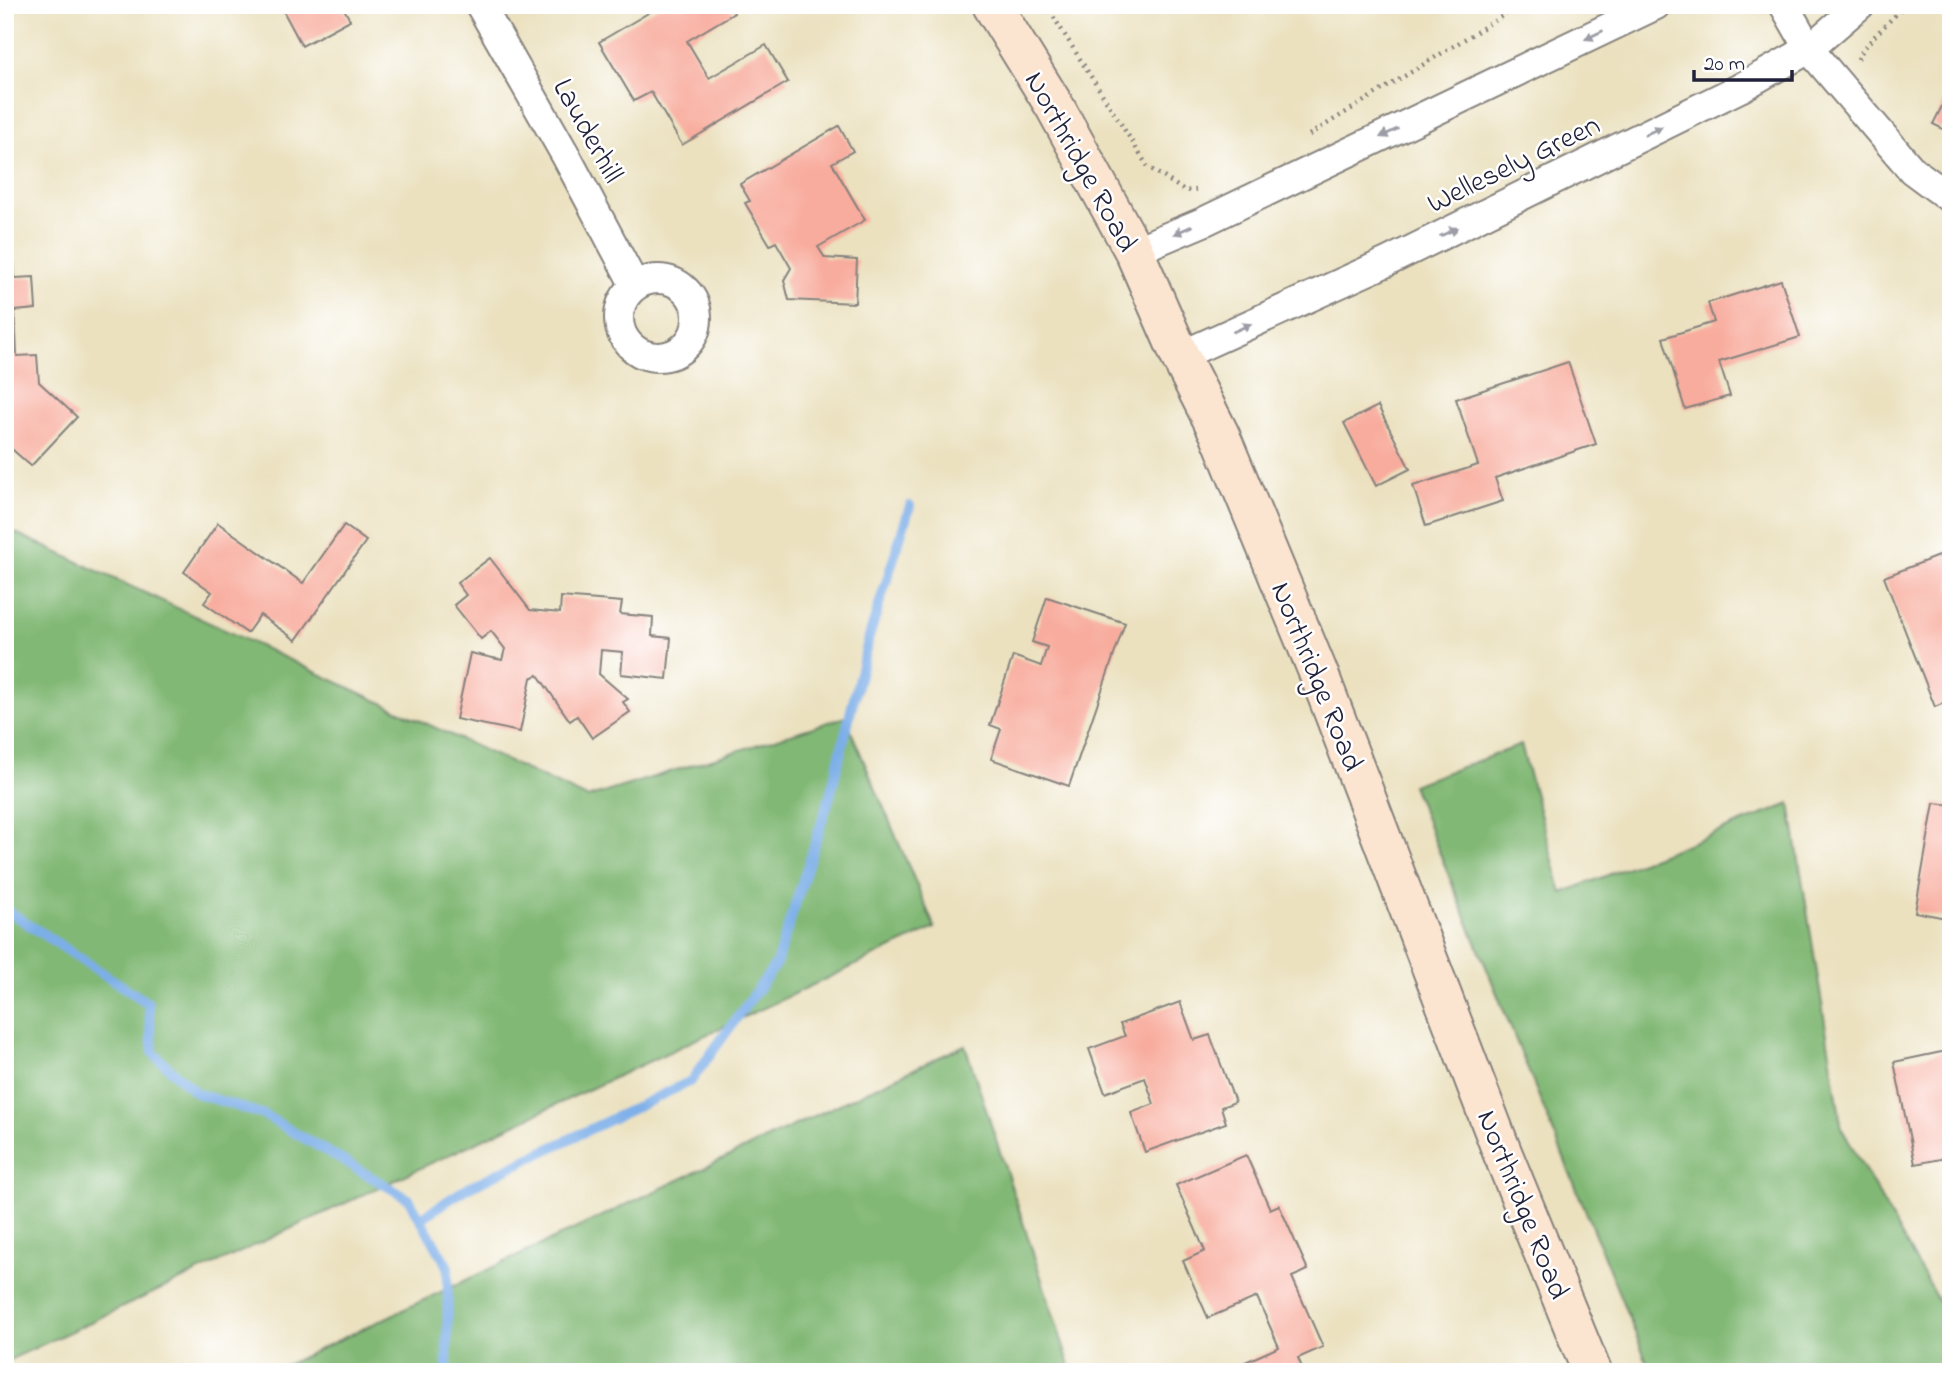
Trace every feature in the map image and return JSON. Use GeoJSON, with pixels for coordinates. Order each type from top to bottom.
{"type":"FeatureCollection","features":[{"type":"Feature","properties":{"kind":"main road","name":"Northridge Road"},"geometry":{"type":"LineString","coordinates":[[992,5],[1055,107],[1134,251],[1180,356],[1220,435],[1320,677],[1502,1152],[1592,1372]]}},
{"type":"Feature","properties":{"kind":"street"},"geometry":{"type":"LineString","coordinates":[[1134,251],[1203,222],[1656,5]]}},
{"type":"Feature","properties":{"kind":"street"},"geometry":{"type":"LineString","coordinates":[[1784,5],[1809,49],[1912,170],[1951,199]]}},
{"type":"Feature","properties":{"kind":"street","name":"Wellesely Green"},"geometry":{"type":"LineString","coordinates":[[1180,356],[1412,250],[1740,88],[1809,49],[1860,5]]}},
{"type":"Feature","properties":{"kind":"street","name":"Lauderhill"},"geometry":{"type":"LineString","coordinates":[[483,6],[635,285]]}},
{"type":"Feature","properties":{"kind":"path"},"geometry":{"type":"LineString","coordinates":[[1046,5],[1147,167],[1185,191],[1197,190]]}},
{"type":"Feature","properties":{"kind":"path"},"geometry":{"type":"LineString","coordinates":[[1299,141],[1520,5]]}},
{"type":"Feature","properties":{"kind":"path"},"geometry":{"type":"LineString","coordinates":[[1857,62],[1862,49],[1905,5]]}},
{"type":"Feature","properties":{"kind":"green space"},"geometry":{"type":"Polygon","coordinates":[[[5,528],[587,798],[845,717],[935,928],[5,1362],[5,528]]]}},
{"type":"Feature","properties":{"kind":"green space"},"geometry":{"type":"Polygon","coordinates":[[[1521,745],[1562,893],[1790,804],[1842,1129],[1951,1324],[1951,1372],[1651,1372],[1412,785],[1521,745]]]}},
{"type":"Feature","properties":{"kind":"green space"},"geometry":{"type":"Polygon","coordinates":[[[965,1045],[1072,1372],[271,1372],[965,1045]]]}},
{"type":"Feature","properties":{"kind":"building"},"geometry":{"type":"Polygon","coordinates":[[[280,5],[342,5],[350,20],[302,46],[280,5]]]}},
{"type":"Feature","properties":{"kind":"building"},"geometry":{"type":"Polygon","coordinates":[[[662,5],[730,5],[734,13],[687,41],[709,78],[766,45],[788,82],[682,145],[651,92],[634,101],[599,42],[662,5]]]}},
{"type":"Feature","properties":{"kind":"building"},"geometry":{"type":"Polygon","coordinates":[[[1951,88],[1951,133],[1933,124],[1951,88]]]}},
{"type":"Feature","properties":{"kind":"building"},"geometry":{"type":"Polygon","coordinates":[[[839,126],[853,151],[832,163],[865,220],[818,247],[825,258],[857,260],[855,303],[789,300],[784,280],[791,268],[776,242],[770,245],[745,203],[750,201],[740,184],[839,126]]]}},
{"type":"Feature","properties":{"kind":"building"},"geometry":{"type":"Polygon","coordinates":[[[5,254],[14,260],[15,278],[34,277],[36,309],[15,311],[17,356],[37,355],[39,382],[77,417],[31,466],[5,443],[5,254]]]}},
{"type":"Feature","properties":{"kind":"building"},"geometry":{"type":"Polygon","coordinates":[[[1781,280],[1800,337],[1719,362],[1730,396],[1685,409],[1663,338],[1714,322],[1708,303],[1781,280]]]}},
{"type":"Feature","properties":{"kind":"building"},"geometry":{"type":"Polygon","coordinates":[[[1568,362],[1596,444],[1495,478],[1503,501],[1426,526],[1413,486],[1478,465],[1456,399],[1568,362]]]}},
{"type":"Feature","properties":{"kind":"building"},"geometry":{"type":"Polygon","coordinates":[[[1378,406],[1410,469],[1376,486],[1344,423],[1378,406]]]}},
{"type":"Feature","properties":{"kind":"building"},"geometry":{"type":"Polygon","coordinates":[[[218,523],[303,583],[344,525],[366,541],[296,640],[260,615],[247,633],[204,603],[212,592],[184,572],[218,523]]]}},
{"type":"Feature","properties":{"kind":"building"},"geometry":{"type":"Polygon","coordinates":[[[1951,551],[1951,700],[1935,707],[1884,577],[1951,551]]]}},
{"type":"Feature","properties":{"kind":"building"},"geometry":{"type":"Polygon","coordinates":[[[490,558],[530,610],[560,613],[561,597],[622,602],[620,614],[653,617],[652,636],[671,638],[667,679],[621,674],[623,652],[601,650],[599,674],[628,699],[623,702],[630,712],[592,738],[577,716],[570,721],[538,675],[531,678],[520,732],[456,719],[470,653],[502,660],[505,649],[491,631],[481,639],[454,605],[466,595],[457,583],[490,558]]]}},
{"type":"Feature","properties":{"kind":"building"},"geometry":{"type":"Polygon","coordinates":[[[1047,597],[1125,623],[1069,786],[991,759],[1001,729],[990,725],[1013,656],[1041,666],[1047,647],[1032,642],[1047,597]]]}},
{"type":"Feature","properties":{"kind":"building"},"geometry":{"type":"Polygon","coordinates":[[[1934,803],[1951,805],[1951,919],[1915,912],[1934,803]]]}},
{"type":"Feature","properties":{"kind":"building"},"geometry":{"type":"Polygon","coordinates":[[[1180,1002],[1194,1040],[1210,1035],[1235,1102],[1221,1107],[1226,1123],[1145,1152],[1131,1113],[1154,1104],[1145,1078],[1105,1093],[1089,1049],[1125,1036],[1120,1024],[1180,1002]]]}},
{"type":"Feature","properties":{"kind":"building"},"geometry":{"type":"Polygon","coordinates":[[[1951,1050],[1951,1157],[1915,1164],[1894,1062],[1951,1050]]]}},
{"type":"Feature","properties":{"kind":"building"},"geometry":{"type":"Polygon","coordinates":[[[1246,1155],[1270,1209],[1279,1205],[1308,1270],[1292,1277],[1323,1347],[1298,1358],[1304,1372],[1247,1372],[1243,1363],[1279,1347],[1257,1297],[1208,1318],[1183,1261],[1205,1251],[1176,1185],[1246,1155]]]}},
{"type":"Feature","properties":{"kind":"waterway"},"geometry":{"type":"LineString","coordinates":[[420,1219],[467,1188],[691,1081],[776,964],[830,796],[869,637],[910,506]]}},
{"type":"Feature","properties":{"kind":"waterway"},"geometry":{"type":"LineString","coordinates":[[5,909],[148,1003],[153,1053],[196,1093],[264,1115],[409,1199],[448,1267],[447,1372]]}}]}
